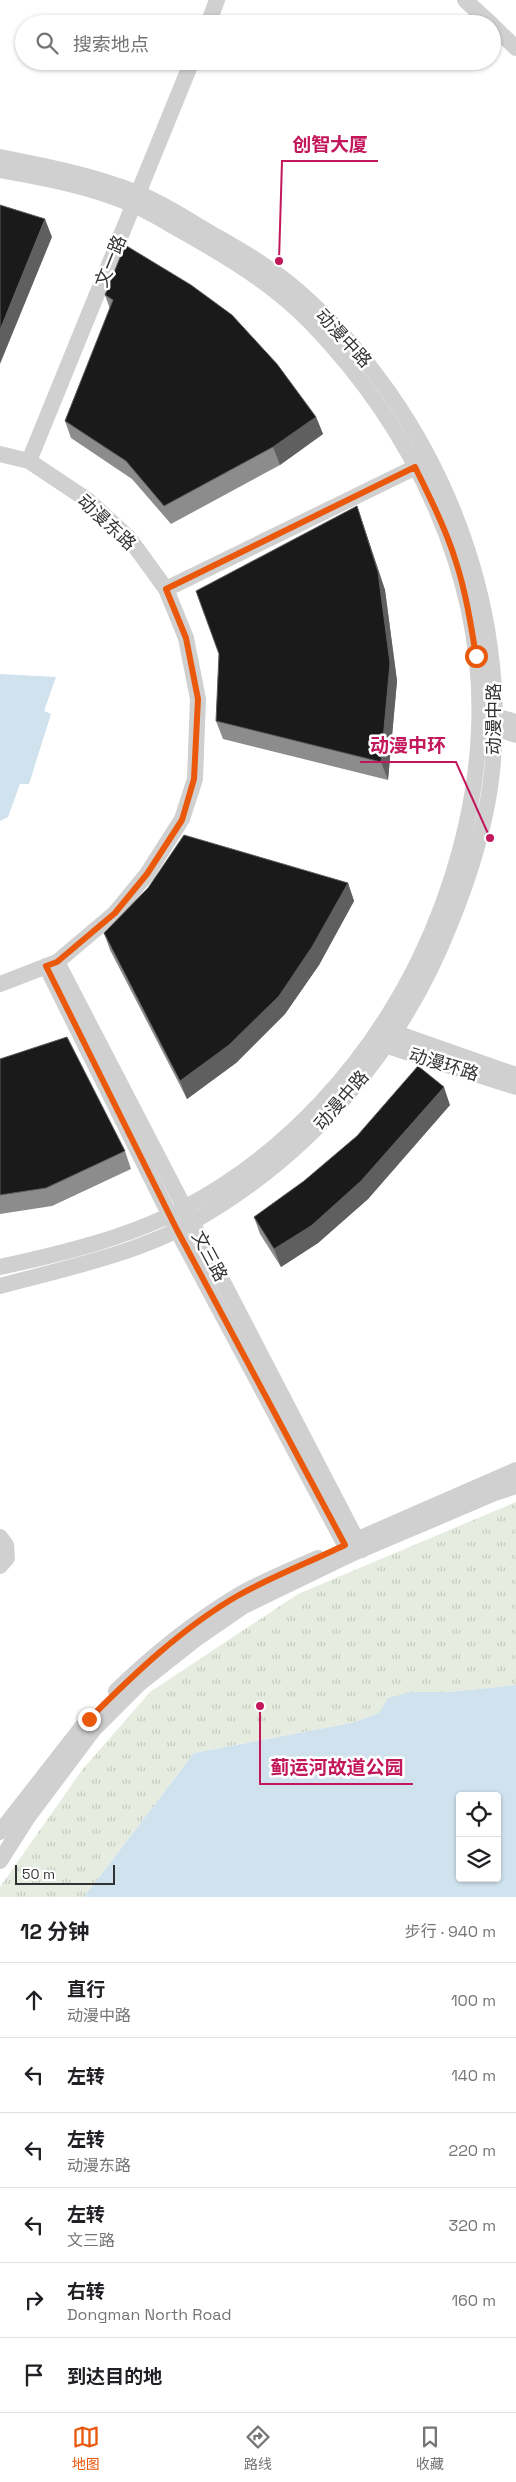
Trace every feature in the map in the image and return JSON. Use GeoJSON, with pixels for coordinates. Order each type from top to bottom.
{"type":"FeatureCollection","features":[{"type":"Feature","properties":{"kind":"street"},"geometry":{"type":"LineString","coordinates":[[211,15],[217,0]]}},
{"type":"Feature","properties":{"kind":"street"},"geometry":{"type":"LineString","coordinates":[[465,0],[481,15]]}},
{"type":"Feature","properties":{"kind":"street"},"geometry":{"type":"LineString","coordinates":[[501,34],[516,48]]}},
{"type":"Feature","properties":{"kind":"street","name":"文一路"},"geometry":{"type":"LineString","coordinates":[[29,461],[188,70]]}},
{"type":"Feature","properties":{"kind":"street","name":"动漫中路"},"geometry":{"type":"LineString","coordinates":[[0,157],[65,170],[135,199],[235,261],[278,293],[308,321],[372,396],[415,467],[437,512],[456,562],[468,607],[487,721]]}},
{"type":"Feature","properties":{"kind":"street","name":"动漫中路"},"geometry":{"type":"LineString","coordinates":[[0,170],[135,199],[172,210],[245,253],[297,290],[330,320],[364,357],[404,414],[431,460],[456,513],[476,570],[491,653],[487,721],[471,799],[447,892],[384,1037],[319,1128],[232,1198],[177,1230],[105,1258],[0,1286]]}},
{"type":"Feature","properties":{"kind":"street","name":"动漫东路"},"geometry":{"type":"LineString","coordinates":[[0,454],[29,461],[89,502],[129,538],[166,589],[186,638],[198,699],[194,779],[182,820],[147,874],[115,913],[51,964],[0,984]]}},
{"type":"Feature","properties":{"kind":"street"},"geometry":{"type":"LineString","coordinates":[[166,589],[431,460]]}},
{"type":"Feature","properties":{"kind":"street"},"geometry":{"type":"LineString","coordinates":[[487,721],[516,722]]}},
{"type":"Feature","properties":{"kind":"street"},"geometry":{"type":"LineString","coordinates":[[487,721],[516,735]]}},
{"type":"Feature","properties":{"kind":"street","name":"文三路"},"geometry":{"type":"LineString","coordinates":[[51,964],[177,1212],[177,1230],[354,1547]]}},
{"type":"Feature","properties":{"kind":"street","name":"动漫中路"},"geometry":{"type":"LineString","coordinates":[[0,1267],[57,1254],[177,1212],[250,1165],[298,1126],[357,1061],[384,1037]]}},
{"type":"Feature","properties":{"kind":"street","name":"动漫环路"},"geometry":{"type":"LineString","coordinates":[[384,1037],[516,1075]]}},
{"type":"Feature","properties":{"kind":"street","name":"动漫环路"},"geometry":{"type":"LineString","coordinates":[[384,1037],[516,1087]]}},
{"type":"Feature","properties":{"kind":"street","name":"文三路"},"geometry":{"type":"LineString","coordinates":[[177,1212],[193,1222],[354,1547]]}},
{"type":"Feature","properties":{"kind":"street"},"geometry":{"type":"LineString","coordinates":[[0,1861],[28,1817],[94,1729],[139,1684],[196,1639],[244,1606],[354,1547],[516,1470]]}},
{"type":"Feature","properties":{"kind":"street"},"geometry":{"type":"LineString","coordinates":[[0,1832],[89,1719],[133,1674],[191,1629],[238,1596],[354,1547],[516,1486]]}},
{"type":"Feature","properties":{"kind":"street"},"geometry":{"type":"LineString","coordinates":[[0,1537],[6,1545],[7,1558],[0,1566]]}},
{"type":"Feature","properties":{"kind":"green space"},"geometry":{"type":"Polygon","coordinates":[[[516,1502],[516,1685],[449,1692],[411,1692],[379,1713],[351,1723],[194,1753],[84,1897],[0,1897],[0,1887],[82,1770],[150,1692],[298,1594],[516,1502]]]}},
{"type":"Feature","properties":{"kind":"water"},"geometry":{"type":"Polygon","coordinates":[[[0,674],[56,677],[44,711],[51,714],[29,784],[20,784],[8,817],[0,821],[0,674]]]}},
{"type":"Feature","properties":{"kind":"water"},"geometry":{"type":"Polygon","coordinates":[[[516,1685],[516,1897],[84,1897],[194,1753],[351,1723],[379,1713],[388,1698],[411,1692],[449,1692],[516,1685]]]}},
{"type":"Feature","properties":{"kind":"building"},"geometry":{"type":"Polygon","coordinates":[[[0,205],[45,219],[0,330],[0,205]]]}},
{"type":"Feature","properties":{"kind":"building"},"geometry":{"type":"Polygon","coordinates":[[[125,245],[191,285],[232,315],[277,364],[316,417],[273,447],[164,506],[126,461],[65,421],[113,300],[105,295],[125,245]]]}},
{"type":"Feature","properties":{"kind":"building"},"geometry":{"type":"Polygon","coordinates":[[[357,506],[378,572],[390,663],[381,762],[216,721],[219,654],[196,591],[357,506]]]}},
{"type":"Feature","properties":{"kind":"building"},"geometry":{"type":"Polygon","coordinates":[[[184,835],[348,883],[312,947],[279,996],[229,1045],[180,1081],[104,933],[148,888],[184,835]]]}},
{"type":"Feature","properties":{"kind":"building"},"geometry":{"type":"Polygon","coordinates":[[[67,1037],[125,1151],[46,1188],[0,1195],[0,1059],[67,1037]]]}},
{"type":"Feature","properties":{"kind":"building"},"geometry":{"type":"Polygon","coordinates":[[[418,1066],[444,1087],[361,1181],[311,1226],[274,1249],[254,1217],[304,1181],[357,1136],[418,1066]]]}},
{"type":"Feature","properties":{"kind":"place","name":"创智大厦"},"geometry":{"type":"Point","coordinates":[279,261]}},
{"type":"Feature","properties":{"kind":"place","name":"动漫中环"},"geometry":{"type":"Point","coordinates":[490,838]}},
{"type":"Feature","properties":{"kind":"place","name":"蓟运河故道公园"},"geometry":{"type":"Point","coordinates":[260,1706]}},
{"type":"Feature","properties":{"kind":"route"},"geometry":{"type":"LineString","coordinates":[[89,1719],[133,1674],[191,1629],[238,1596],[345,1545],[177,1230],[46,966],[57,962],[83,942],[115,913],[147,874],[182,820],[194,779],[198,699],[186,638],[166,589],[415,467],[437,512],[456,562],[468,607],[476,656]]}}]}
